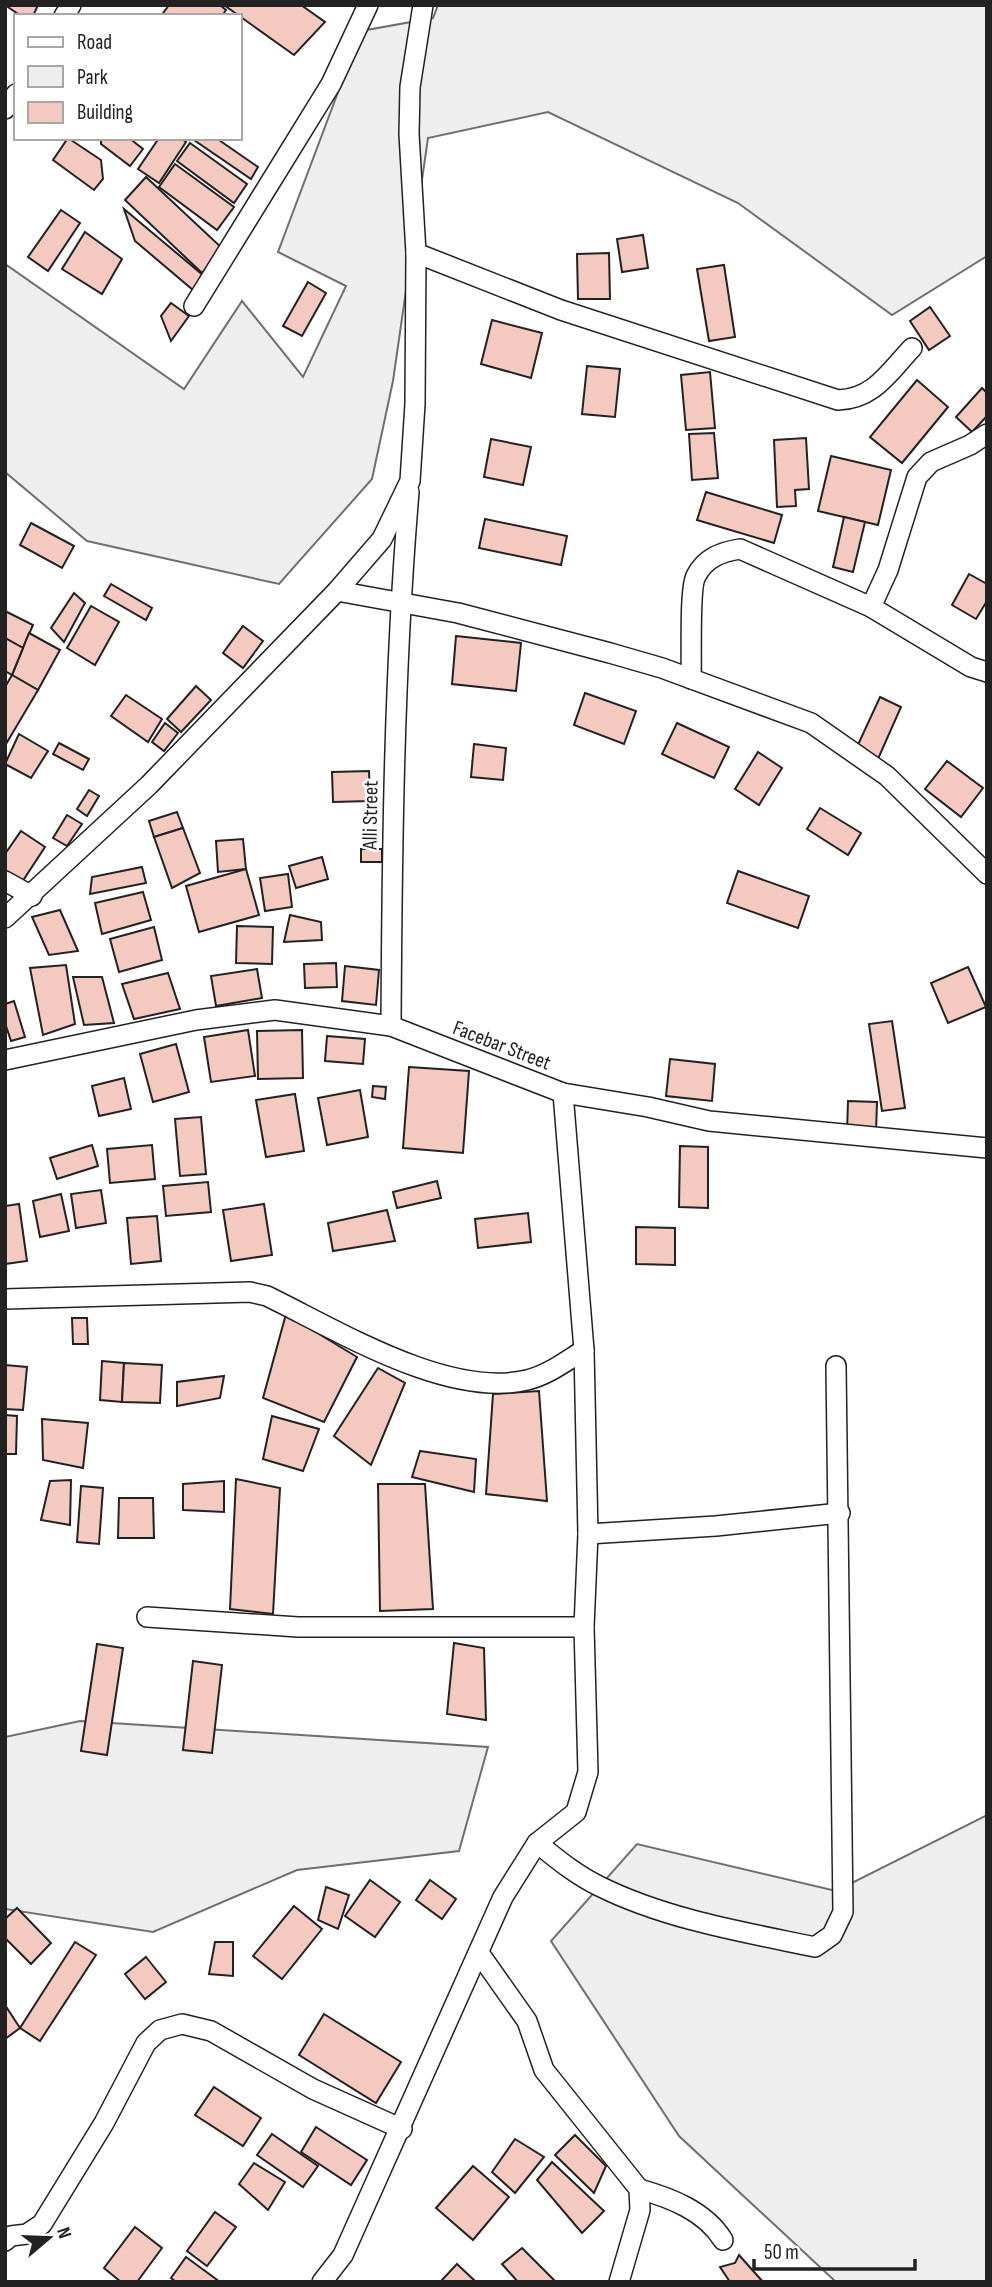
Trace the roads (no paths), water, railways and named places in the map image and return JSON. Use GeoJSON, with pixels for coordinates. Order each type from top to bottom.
{"type":"FeatureCollection","features":[{"type":"Feature","properties":{"kind":"street"},"geometry":{"type":"LineString","coordinates":[[194,306],[331,84],[368,5]]}},
{"type":"Feature","properties":{"kind":"street","name":"Alli Street"},"geometry":{"type":"LineString","coordinates":[[391,1026],[392,808],[400,605],[410,481],[416,253],[409,134],[410,87],[423,5]]}},
{"type":"Feature","properties":{"kind":"street"},"geometry":{"type":"LineString","coordinates":[[416,253],[561,310],[838,400],[857,399],[871,391],[912,348]]}},
{"type":"Feature","properties":{"kind":"street"},"geometry":{"type":"LineString","coordinates":[[871,607],[888,570],[917,477],[931,462],[970,445],[987,433]]}},
{"type":"Feature","properties":{"kind":"street"},"geometry":{"type":"LineString","coordinates":[[5,918],[32,896],[149,785],[337,591],[382,539],[410,481]]}},
{"type":"Feature","properties":{"kind":"street"},"geometry":{"type":"LineString","coordinates":[[691,679],[694,578],[705,563],[721,552],[740,549],[871,607],[971,667],[987,672]]}},
{"type":"Feature","properties":{"kind":"street"},"geometry":{"type":"LineString","coordinates":[[337,591],[400,605],[458,613],[610,653],[811,723],[887,776],[987,874]]}},
{"type":"Feature","properties":{"kind":"street"},"geometry":{"type":"LineString","coordinates":[[5,881],[32,896]]}},
{"type":"Feature","properties":{"kind":"street","name":"Facebar Street"},"geometry":{"type":"LineString","coordinates":[[5,1060],[196,1020],[275,1010],[391,1026],[563,1093],[648,1107],[709,1121],[986,1150]]}},
{"type":"Feature","properties":{"kind":"street"},"geometry":{"type":"LineString","coordinates":[[322,2282],[343,2255],[402,2129],[503,1897],[537,1843],[576,1812],[583,1797],[588,1772],[584,1627],[588,1534],[584,1350],[563,1093]]}},
{"type":"Feature","properties":{"kind":"street"},"geometry":{"type":"LineString","coordinates":[[5,1299],[250,1292],[267,1296],[372,1348],[452,1379],[512,1383],[528,1380],[547,1373],[584,1350]]}},
{"type":"Feature","properties":{"kind":"street"},"geometry":{"type":"LineString","coordinates":[[537,1843],[574,1872],[600,1887],[654,1907],[737,1931],[815,1947],[832,1935],[843,1912],[840,1513],[836,1366]]}},
{"type":"Feature","properties":{"kind":"street"},"geometry":{"type":"LineString","coordinates":[[588,1534],[716,1526],[840,1513]]}},
{"type":"Feature","properties":{"kind":"street"},"geometry":{"type":"LineString","coordinates":[[147,1617],[298,1627],[584,1627]]}},
{"type":"Feature","properties":{"kind":"street"},"geometry":{"type":"LineString","coordinates":[[479,1953],[527,2021],[544,2070],[639,2189],[660,2195],[702,2216],[714,2226],[723,2241]]}},
{"type":"Feature","properties":{"kind":"street"},"geometry":{"type":"LineString","coordinates":[[5,2241],[11,2236],[27,2234],[41,2224],[104,2123],[146,2043],[160,2030],[182,2024],[211,2031],[313,2089],[402,2129]]}},
{"type":"Feature","properties":{"kind":"street"},"geometry":{"type":"LineString","coordinates":[[619,2282],[640,2210],[639,2189]]}}]}
